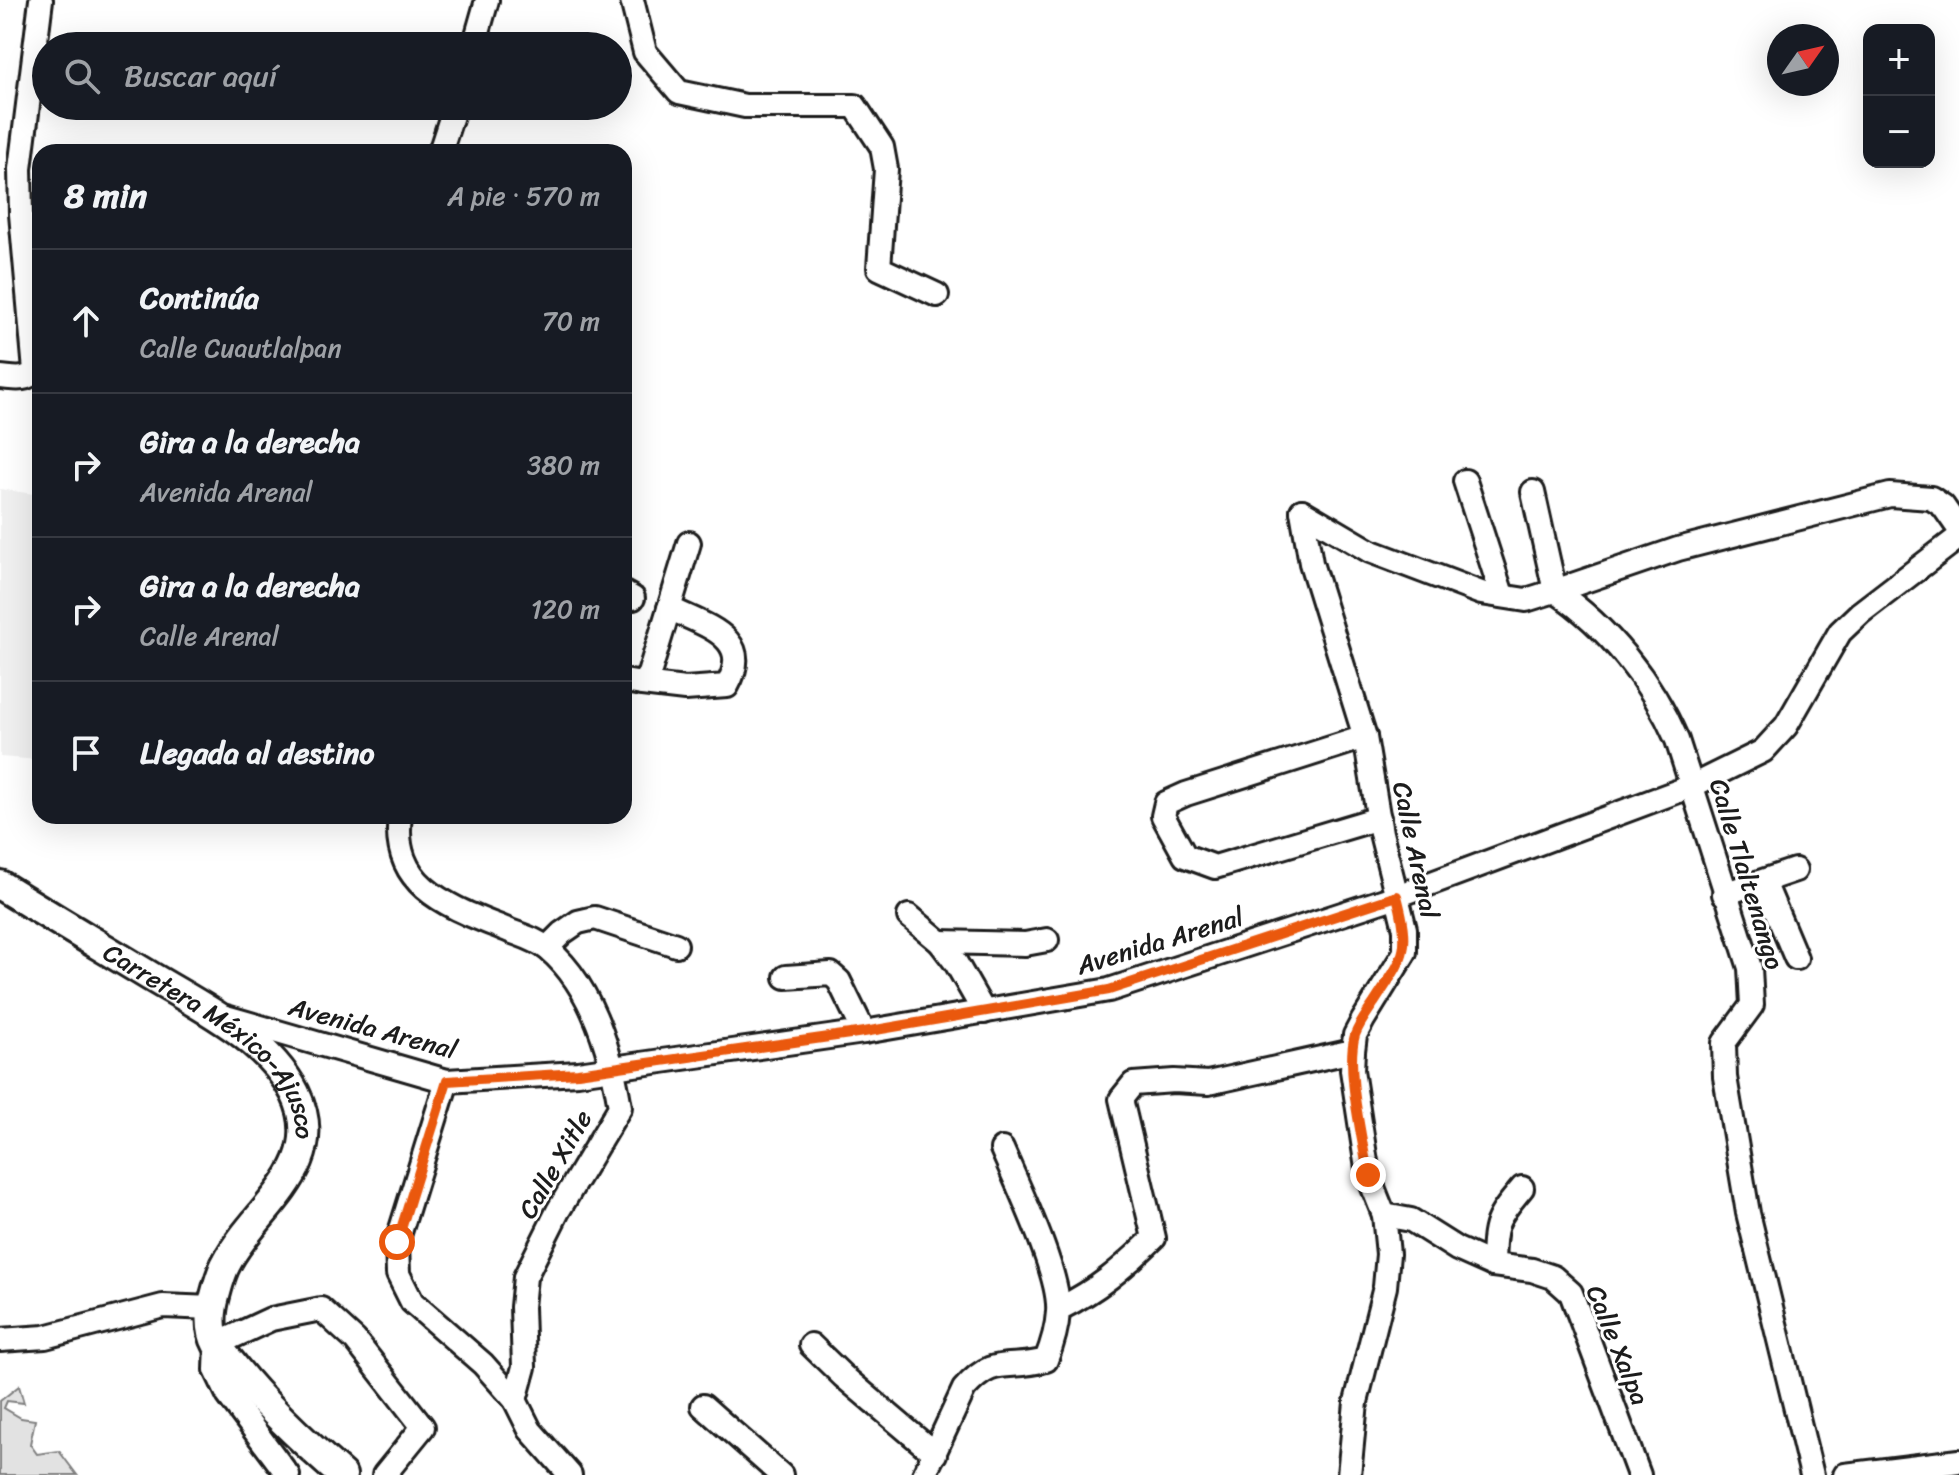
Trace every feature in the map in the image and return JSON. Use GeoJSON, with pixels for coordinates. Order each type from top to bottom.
{"type":"FeatureCollection","features":[{"type":"Feature","properties":{"kind":"main road","name":"Carretera México-Ajusco"},"geometry":{"type":"LineString","coordinates":[[0,885],[210,1013],[257,1046],[282,1072],[296,1095],[303,1124],[300,1155],[289,1182],[227,1261],[212,1308],[212,1327],[217,1344],[246,1382],[342,1475]]}},
{"type":"Feature","properties":{"kind":"street"},"geometry":{"type":"LineString","coordinates":[[37,32],[41,0]]}},
{"type":"Feature","properties":{"kind":"street"},"geometry":{"type":"LineString","coordinates":[[478,32],[487,0]]}},
{"type":"Feature","properties":{"kind":"street"},"geometry":{"type":"LineString","coordinates":[[632,0],[645,52],[679,92],[745,106],[855,106],[882,147],[886,169],[879,268],[937,295]]}},
{"type":"Feature","properties":{"kind":"street"},"geometry":{"type":"LineString","coordinates":[[32,72],[20,169],[30,214],[32,277]]}},
{"type":"Feature","properties":{"kind":"street"},"geometry":{"type":"LineString","coordinates":[[443,144],[450,120]]}},
{"type":"Feature","properties":{"kind":"street"},"geometry":{"type":"LineString","coordinates":[[0,377],[20,379],[32,374]]}},
{"type":"Feature","properties":{"kind":"street"},"geometry":{"type":"LineString","coordinates":[[1465,481],[1502,595],[1526,600],[1678,549],[1890,495],[1931,498],[1943,506],[1959,529]]}},
{"type":"Feature","properties":{"kind":"street"},"geometry":{"type":"LineString","coordinates":[[1533,492],[1555,591]]}},
{"type":"Feature","properties":{"kind":"street","name":"Calle Arenal"},"geometry":{"type":"LineString","coordinates":[[1349,1475],[1356,1402],[1385,1287],[1388,1254],[1384,1215],[1368,1175],[1352,1070],[1353,1051],[1355,1035],[1405,952],[1405,929],[1379,818],[1365,737],[1311,563],[1302,511],[1370,551],[1481,593],[1502,595]]}},
{"type":"Feature","properties":{"kind":"street","name":"Avenida Arenal"},"geometry":{"type":"LineString","coordinates":[[210,1013],[447,1081],[526,1078],[613,1067],[864,1032],[1109,990],[1397,896],[1692,786],[1763,751],[1786,726],[1840,632],[1959,537]]}},
{"type":"Feature","properties":{"kind":"street"},"geometry":{"type":"LineString","coordinates":[[633,682],[649,674],[689,543]]}},
{"type":"Feature","properties":{"kind":"street","name":"Calle Tlaltenango"},"geometry":{"type":"LineString","coordinates":[[1555,591],[1580,608],[1642,676],[1666,715],[1750,968],[1752,1005],[1724,1043],[1725,1077],[1733,1135],[1764,1289],[1812,1475]]}},
{"type":"Feature","properties":{"kind":"street"},"geometry":{"type":"LineString","coordinates":[[633,682],[685,689],[727,686],[735,671],[735,652],[729,638],[669,608]]}},
{"type":"Feature","properties":{"kind":"street"},"geometry":{"type":"LineString","coordinates":[[1365,737],[1186,794],[1166,803],[1163,816],[1185,856],[1215,867],[1379,818]]}},
{"type":"Feature","properties":{"kind":"street","name":"Calle Xitle"},"geometry":{"type":"LineString","coordinates":[[399,824],[398,844],[403,861],[416,881],[438,901],[547,948],[561,963],[584,997],[602,1032],[613,1067],[620,1107],[558,1211],[525,1277],[522,1307],[524,1367],[515,1400]]}},
{"type":"Feature","properties":{"kind":"street"},"geometry":{"type":"LineString","coordinates":[[1724,894],[1795,870]]}},
{"type":"Feature","properties":{"kind":"street"},"geometry":{"type":"LineString","coordinates":[[1764,882],[1796,958]]}},
{"type":"Feature","properties":{"kind":"street"},"geometry":{"type":"LineString","coordinates":[[909,916],[940,942],[984,1012]]}},
{"type":"Feature","properties":{"kind":"street"},"geometry":{"type":"LineString","coordinates":[[547,948],[578,922],[595,918],[676,945]]}},
{"type":"Feature","properties":{"kind":"street"},"geometry":{"type":"LineString","coordinates":[[940,942],[1025,944],[1047,940]]}},
{"type":"Feature","properties":{"kind":"street"},"geometry":{"type":"LineString","coordinates":[[786,977],[831,974],[839,981],[864,1032]]}},
{"type":"Feature","properties":{"kind":"street"},"geometry":{"type":"LineString","coordinates":[[1059,1309],[1116,1276],[1154,1238],[1121,1099],[1133,1084],[1174,1081],[1208,1083],[1353,1051]]}},
{"type":"Feature","properties":{"kind":"street"},"geometry":{"type":"LineString","coordinates":[[447,1081],[397,1242],[398,1274],[412,1302],[483,1364],[515,1400],[530,1430],[570,1475]]}},
{"type":"Feature","properties":{"kind":"street"},"geometry":{"type":"LineString","coordinates":[[924,1475],[964,1389],[981,1371],[1003,1364],[1024,1366],[1046,1360],[1052,1344],[1059,1309],[1049,1265],[1002,1149]]}},
{"type":"Feature","properties":{"kind":"street"},"geometry":{"type":"LineString","coordinates":[[1493,1265],[1493,1229],[1522,1188]]}},
{"type":"Feature","properties":{"kind":"street","name":"Calle Xalpa"},"geometry":{"type":"LineString","coordinates":[[1384,1215],[1411,1220],[1457,1249],[1493,1265],[1532,1270],[1553,1277],[1571,1293],[1639,1475]]}},
{"type":"Feature","properties":{"kind":"street"},"geometry":{"type":"LineString","coordinates":[[0,1340],[45,1337],[163,1306],[212,1308]]}},
{"type":"Feature","properties":{"kind":"street"},"geometry":{"type":"LineString","coordinates":[[288,1475],[228,1395],[216,1370],[217,1344],[271,1319],[321,1309],[355,1340],[423,1427],[384,1475]]}},
{"type":"Feature","properties":{"kind":"street"},"geometry":{"type":"LineString","coordinates":[[811,1345],[935,1454]]}},
{"type":"Feature","properties":{"kind":"street"},"geometry":{"type":"LineString","coordinates":[[703,1406],[781,1475]]}},
{"type":"Feature","properties":{"kind":"street"},"geometry":{"type":"LineString","coordinates":[[1845,1475],[1959,1461]]}},
{"type":"Feature","properties":{"kind":"shaded area"},"geometry":{"type":"Polygon","coordinates":[[[0,489],[32,494],[32,759],[0,757],[0,489]]]}},
{"type":"Feature","properties":{"kind":"shaded area"},"geometry":{"type":"Polygon","coordinates":[[[19,1386],[24,1403],[7,1401],[4,1408],[21,1418],[35,1420],[30,1444],[37,1454],[59,1451],[77,1475],[0,1475],[0,1401],[19,1386]]]}},
{"type":"Feature","properties":{"kind":"route"},"geometry":{"type":"LineString","coordinates":[[397,1242],[447,1081],[578,1073],[864,1032],[1109,990],[1397,896],[1405,929],[1405,952],[1355,1035],[1353,1051],[1352,1070],[1368,1175]]}}]}
